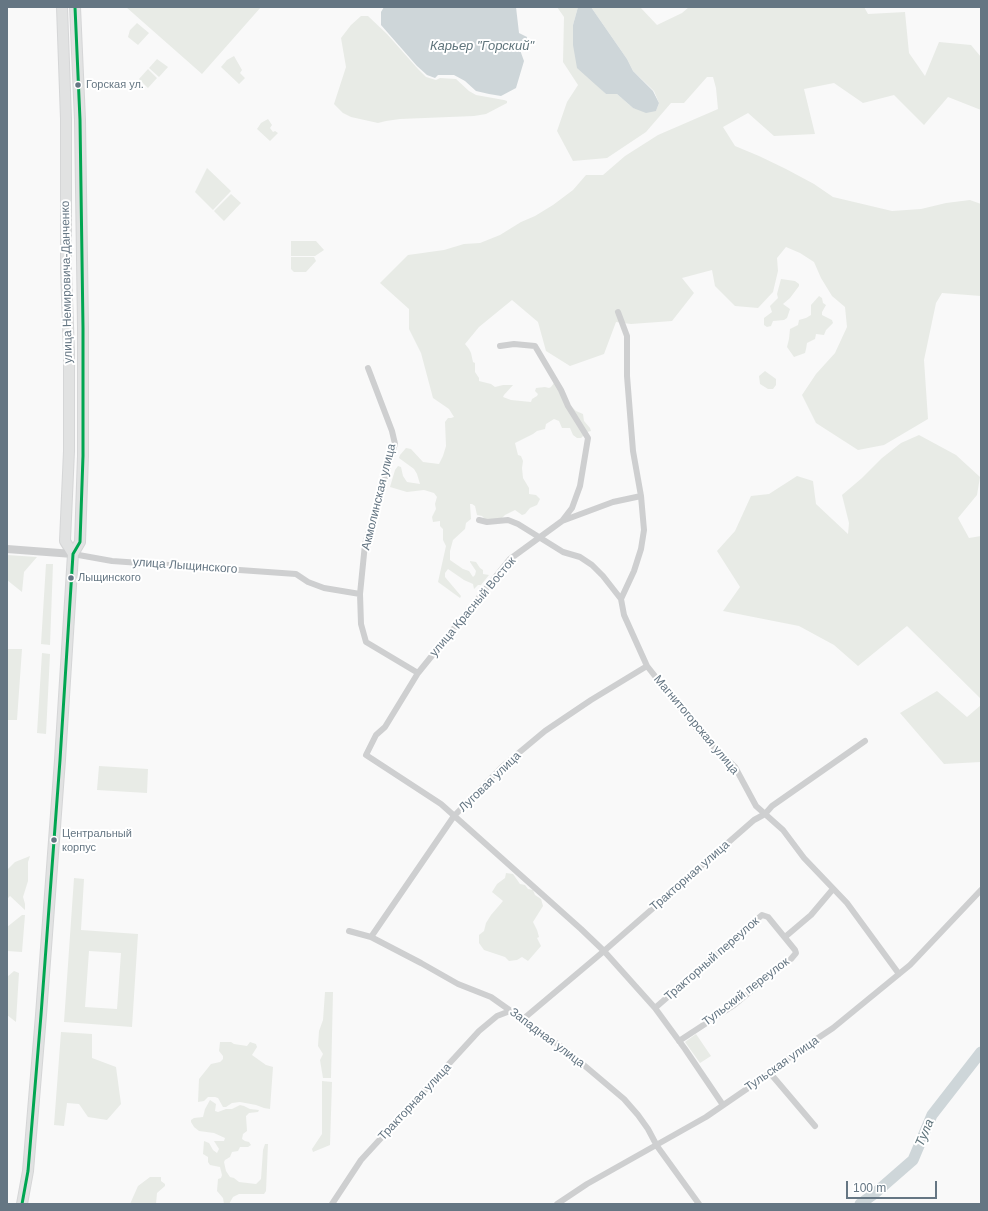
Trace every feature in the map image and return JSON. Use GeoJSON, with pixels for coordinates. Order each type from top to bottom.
{"type":"FeatureCollection","features":[{"type":"Feature","properties":{"kind":"main road","name":"улица Немировича-Данченко"},"geometry":{"type":"LineString","coordinates":[[62,7],[66,119],[66,272],[69,347],[69,451],[65,541],[73,554]]}},
{"type":"Feature","properties":{"kind":"main road","name":"улица Немировича-Данченко"},"geometry":{"type":"LineString","coordinates":[[22,1204],[28,1171],[41,1015],[60,760],[73,554],[80,542],[83,456],[80,140],[76,7]]}},
{"type":"Feature","properties":{"kind":"street"},"geometry":{"type":"LineString","coordinates":[[479,520],[487,522],[508,520],[518,524],[563,552],[580,557],[592,565],[603,576],[621,599],[634,570],[641,549],[644,530],[641,496],[633,451],[627,376],[627,336],[618,312]]}},
{"type":"Feature","properties":{"kind":"street"},"geometry":{"type":"LineString","coordinates":[[500,346],[514,344],[535,346],[561,390],[568,406],[588,438],[580,486],[572,508],[562,521]]}},
{"type":"Feature","properties":{"kind":"street","name":"Акмолинская улица"},"geometry":{"type":"LineString","coordinates":[[368,368],[392,431],[395,444],[365,544],[360,594],[361,624],[366,642],[418,673]]}},
{"type":"Feature","properties":{"kind":"street","name":"улица Красный Восток"},"geometry":{"type":"LineString","coordinates":[[454,816],[441,804],[366,754],[376,735],[385,727],[418,673],[510,559],[562,521],[613,502],[641,496]]}},
{"type":"Feature","properties":{"kind":"street","name":"улица Лыщинского"},"geometry":{"type":"LineString","coordinates":[[7,549],[73,554],[112,561],[296,574],[308,582],[324,588],[360,594]]}},
{"type":"Feature","properties":{"kind":"street","name":"Магнитогорская улица"},"geometry":{"type":"LineString","coordinates":[[621,599],[624,615],[647,666],[704,738],[735,767],[756,806],[783,830],[804,858],[847,903],[899,974]]}},
{"type":"Feature","properties":{"kind":"street","name":"Луговая улица"},"geometry":{"type":"LineString","coordinates":[[371,937],[454,816],[503,766],[545,731],[591,700],[647,666]]}},
{"type":"Feature","properties":{"kind":"street","name":"Тракторная улица"},"geometry":{"type":"LineString","coordinates":[[522,1020],[604,951],[754,820],[765,814],[772,806],[865,741]]}},
{"type":"Feature","properties":{"kind":"street"},"geometry":{"type":"LineString","coordinates":[[454,816],[582,929],[604,951],[655,1008],[723,1105]]}},
{"type":"Feature","properties":{"kind":"street"},"geometry":{"type":"LineString","coordinates":[[785,937],[811,915],[834,889]]}},
{"type":"Feature","properties":{"kind":"street","name":"Тульская улица"},"geometry":{"type":"LineString","coordinates":[[557,1204],[587,1184],[657,1146],[723,1105],[833,1028],[910,965],[981,890]]}},
{"type":"Feature","properties":{"kind":"street","name":"Тракторный переулок"},"geometry":{"type":"LineString","coordinates":[[655,1008],[762,915],[768,917],[785,937]]}},
{"type":"Feature","properties":{"kind":"street","name":"Западная улица"},"geometry":{"type":"LineString","coordinates":[[349,931],[371,937],[458,984],[491,997],[503,1004],[522,1020],[566,1050],[624,1099],[638,1114],[657,1146],[698,1204]]}},
{"type":"Feature","properties":{"kind":"street","name":"Тульский переулок"},"geometry":{"type":"LineString","coordinates":[[679,1041],[734,1005],[791,959],[796,953],[796,950],[785,937]]}},
{"type":"Feature","properties":{"kind":"street","name":"Тракторная улица"},"geometry":{"type":"LineString","coordinates":[[332,1204],[361,1160],[480,1031],[497,1016],[510,1011]]}},
{"type":"Feature","properties":{"kind":"street"},"geometry":{"type":"LineString","coordinates":[[770,1073],[815,1126]]}},
{"type":"Feature","properties":{"kind":"shaded area"},"geometry":{"type":"Polygon","coordinates":[[[126,7],[261,7],[202,74],[126,7]]]}},
{"type":"Feature","properties":{"kind":"shaded area"},"geometry":{"type":"Polygon","coordinates":[[[557,7],[578,7],[573,25],[600,88],[606,94],[617,94],[633,108],[656,111],[659,103],[654,91],[633,71],[627,59],[591,7],[640,7],[657,25],[682,13],[689,7],[864,7],[868,14],[905,12],[909,53],[925,76],[939,42],[971,45],[981,57],[981,110],[948,97],[924,125],[894,95],[863,103],[834,83],[804,89],[815,134],[774,136],[748,113],[723,127],[735,146],[786,169],[814,184],[833,197],[892,211],[921,209],[946,203],[970,200],[981,204],[981,296],[942,293],[936,303],[924,360],[928,419],[884,445],[858,450],[816,423],[802,395],[816,374],[835,353],[847,327],[845,307],[832,296],[821,278],[814,262],[800,253],[786,247],[777,258],[778,271],[773,292],[758,308],[735,306],[715,286],[712,270],[682,278],[694,293],[672,321],[631,324],[616,322],[604,354],[570,366],[546,351],[538,322],[512,300],[479,327],[465,344],[471,353],[473,362],[475,363],[475,372],[479,378],[479,381],[491,384],[495,387],[513,385],[503,397],[511,400],[531,402],[532,399],[538,394],[535,391],[536,388],[549,388],[554,383],[571,406],[576,411],[583,414],[584,421],[591,431],[587,432],[581,438],[577,438],[573,435],[570,428],[562,428],[559,421],[554,419],[546,424],[545,429],[537,431],[515,443],[518,455],[521,456],[523,461],[523,478],[529,488],[529,494],[536,495],[540,499],[537,505],[530,508],[525,514],[522,515],[515,510],[505,515],[501,519],[485,519],[482,516],[477,515],[475,506],[470,504],[471,519],[466,523],[465,529],[453,540],[450,551],[450,560],[463,569],[469,571],[473,577],[476,571],[470,561],[476,562],[483,570],[483,574],[489,575],[481,585],[478,585],[474,589],[473,584],[464,580],[448,569],[445,573],[445,577],[461,596],[460,598],[438,582],[446,546],[443,540],[443,529],[440,526],[440,521],[433,522],[432,517],[436,509],[435,504],[437,497],[434,493],[424,490],[407,492],[390,487],[395,470],[398,466],[401,467],[403,476],[407,482],[420,484],[414,469],[399,458],[406,448],[411,449],[423,462],[439,464],[446,446],[445,422],[448,418],[454,417],[449,409],[433,398],[421,353],[409,329],[409,309],[380,283],[408,255],[444,250],[464,244],[480,243],[500,235],[553,205],[573,190],[586,175],[603,175],[625,156],[658,135],[718,109],[716,88],[713,77],[707,77],[684,103],[671,103],[646,132],[607,158],[573,161],[557,131],[567,102],[578,85],[563,62],[564,17],[557,7]]]}},
{"type":"Feature","properties":{"kind":"shaded area"},"geometry":{"type":"Polygon","coordinates":[[[361,16],[368,16],[387,34],[426,77],[436,80],[440,78],[456,79],[469,91],[476,95],[504,100],[507,101],[507,103],[486,114],[474,116],[400,119],[378,123],[351,117],[343,113],[334,104],[346,67],[341,38],[351,25],[361,16]]]}},
{"type":"Feature","properties":{"kind":"shaded area"},"geometry":{"type":"Polygon","coordinates":[[[137,23],[149,33],[138,45],[128,37],[130,30],[137,23]]]}},
{"type":"Feature","properties":{"kind":"shaded area"},"geometry":{"type":"Polygon","coordinates":[[[234,56],[242,70],[240,73],[245,78],[239,84],[221,67],[227,60],[234,56]]]}},
{"type":"Feature","properties":{"kind":"shaded area"},"geometry":{"type":"Polygon","coordinates":[[[157,59],[168,67],[159,77],[149,68],[157,59]]]}},
{"type":"Feature","properties":{"kind":"shaded area"},"geometry":{"type":"Polygon","coordinates":[[[148,69],[157,78],[148,88],[139,79],[148,69]]]}},
{"type":"Feature","properties":{"kind":"shaded area"},"geometry":{"type":"Polygon","coordinates":[[[268,119],[272,125],[270,128],[273,132],[275,131],[278,133],[270,141],[257,129],[261,123],[268,119]]]}},
{"type":"Feature","properties":{"kind":"shaded area"},"geometry":{"type":"Polygon","coordinates":[[[207,168],[231,191],[213,210],[195,192],[207,168]]]}},
{"type":"Feature","properties":{"kind":"shaded area"},"geometry":{"type":"Polygon","coordinates":[[[231,194],[241,203],[224,221],[214,211],[231,194]]]}},
{"type":"Feature","properties":{"kind":"shaded area"},"geometry":{"type":"Polygon","coordinates":[[[291,241],[316,241],[324,250],[315,256],[291,256],[291,241]]]}},
{"type":"Feature","properties":{"kind":"shaded area"},"geometry":{"type":"Polygon","coordinates":[[[291,257],[314,257],[316,261],[306,272],[294,272],[291,269],[291,257]]]}},
{"type":"Feature","properties":{"kind":"shaded area"},"geometry":{"type":"Polygon","coordinates":[[[781,279],[795,281],[799,284],[799,286],[790,298],[783,304],[790,309],[787,318],[784,320],[773,321],[771,326],[767,327],[764,325],[764,318],[772,312],[770,306],[778,298],[777,294],[781,279]]]}},
{"type":"Feature","properties":{"kind":"shaded area"},"geometry":{"type":"Polygon","coordinates":[[[819,296],[826,305],[822,315],[832,320],[833,323],[826,330],[824,335],[816,334],[815,339],[807,343],[805,353],[794,357],[787,347],[790,329],[798,325],[799,320],[811,315],[811,305],[819,296]]]}},
{"type":"Feature","properties":{"kind":"shaded area"},"geometry":{"type":"Polygon","coordinates":[[[765,371],[776,379],[776,385],[773,389],[768,389],[760,384],[759,376],[765,371]]]}},
{"type":"Feature","properties":{"kind":"shaded area"},"geometry":{"type":"Polygon","coordinates":[[[919,435],[956,455],[980,477],[977,495],[958,518],[969,538],[981,536],[981,699],[907,626],[858,666],[834,645],[799,626],[723,611],[740,587],[717,551],[735,531],[751,496],[769,494],[797,476],[813,481],[816,504],[848,534],[849,523],[842,495],[882,458],[901,443],[919,435]]]}},
{"type":"Feature","properties":{"kind":"shaded area"},"geometry":{"type":"Polygon","coordinates":[[[7,555],[37,557],[24,572],[22,592],[7,580],[7,555]]]}},
{"type":"Feature","properties":{"kind":"shaded area"},"geometry":{"type":"Polygon","coordinates":[[[46,564],[53,564],[50,645],[41,644],[46,564]]]}},
{"type":"Feature","properties":{"kind":"shaded area"},"geometry":{"type":"Polygon","coordinates":[[[7,649],[22,649],[17,720],[7,720],[7,649]]]}},
{"type":"Feature","properties":{"kind":"shaded area"},"geometry":{"type":"Polygon","coordinates":[[[42,653],[50,654],[46,734],[37,733],[42,653]]]}},
{"type":"Feature","properties":{"kind":"shaded area"},"geometry":{"type":"Polygon","coordinates":[[[937,691],[967,717],[981,705],[981,762],[944,764],[900,713],[937,691]]]}},
{"type":"Feature","properties":{"kind":"shaded area"},"geometry":{"type":"Polygon","coordinates":[[[99,766],[148,769],[147,793],[97,790],[99,766]]]}},
{"type":"Feature","properties":{"kind":"shaded area"},"geometry":{"type":"Polygon","coordinates":[[[30,856],[28,862],[28,881],[23,897],[25,910],[10,896],[7,899],[7,870],[15,862],[30,856]]]}},
{"type":"Feature","properties":{"kind":"shaded area"},"geometry":{"type":"Polygon","coordinates":[[[506,873],[513,874],[520,884],[533,890],[535,895],[541,899],[543,906],[533,922],[539,937],[537,938],[541,946],[528,961],[522,957],[517,960],[509,961],[505,957],[484,950],[479,943],[479,935],[484,931],[486,923],[491,915],[503,901],[492,892],[497,884],[505,878],[506,873]]]}},
{"type":"Feature","properties":{"kind":"shaded area"},"geometry":{"type":"Polygon","coordinates":[[[74,878],[84,879],[81,930],[138,934],[132,1027],[64,1022],[74,878]],[[89,951],[85,1007],[117,1009],[121,953],[89,951]]]}},
{"type":"Feature","properties":{"kind":"shaded area"},"geometry":{"type":"Polygon","coordinates":[[[22,915],[25,915],[22,952],[7,951],[7,927],[22,915]]]}},
{"type":"Feature","properties":{"kind":"shaded area"},"geometry":{"type":"Polygon","coordinates":[[[14,971],[19,973],[16,1022],[7,1015],[7,977],[14,971]]]}},
{"type":"Feature","properties":{"kind":"shaded area"},"geometry":{"type":"Polygon","coordinates":[[[325,992],[333,992],[331,1078],[323,1078],[320,1060],[323,1054],[318,1046],[319,1031],[323,1020],[325,992]]]}},
{"type":"Feature","properties":{"kind":"shaded area"},"geometry":{"type":"Polygon","coordinates":[[[61,1032],[92,1034],[92,1058],[116,1067],[121,1104],[107,1120],[88,1117],[79,1104],[67,1103],[64,1126],[54,1125],[61,1032]]]}},
{"type":"Feature","properties":{"kind":"shaded area"},"geometry":{"type":"Polygon","coordinates":[[[696,1034],[711,1056],[700,1063],[685,1042],[696,1034]]]}},
{"type":"Feature","properties":{"kind":"shaded area"},"geometry":{"type":"Polygon","coordinates":[[[220,1042],[231,1042],[234,1044],[247,1046],[250,1042],[256,1044],[257,1047],[252,1055],[266,1065],[273,1067],[270,1109],[240,1102],[232,1103],[226,1107],[223,1107],[218,1098],[215,1097],[208,1097],[204,1101],[198,1102],[199,1079],[211,1064],[220,1062],[223,1059],[223,1056],[219,1051],[220,1042]]]}},
{"type":"Feature","properties":{"kind":"shaded area"},"geometry":{"type":"Polygon","coordinates":[[[322,1081],[332,1082],[330,1145],[313,1152],[312,1149],[322,1134],[322,1081]]]}},
{"type":"Feature","properties":{"kind":"shaded area"},"geometry":{"type":"Polygon","coordinates":[[[210,1100],[216,1104],[215,1111],[218,1112],[226,1109],[232,1109],[240,1105],[250,1109],[259,1110],[258,1112],[249,1113],[246,1116],[247,1131],[243,1134],[242,1139],[249,1142],[251,1145],[248,1147],[240,1147],[238,1151],[232,1152],[230,1157],[224,1162],[226,1171],[230,1177],[239,1182],[256,1184],[261,1179],[263,1150],[265,1144],[268,1144],[266,1191],[264,1194],[239,1194],[233,1197],[229,1204],[224,1204],[223,1198],[217,1191],[218,1179],[221,1178],[222,1175],[220,1167],[210,1165],[208,1162],[208,1157],[203,1154],[204,1141],[209,1143],[213,1150],[217,1153],[219,1149],[214,1141],[224,1141],[225,1138],[214,1133],[199,1131],[191,1122],[194,1118],[203,1117],[210,1100]]]}},
{"type":"Feature","properties":{"kind":"shaded area"},"geometry":{"type":"Polygon","coordinates":[[[150,1177],[161,1177],[161,1181],[165,1184],[165,1186],[157,1193],[156,1204],[130,1204],[138,1186],[150,1177]]]}},
{"type":"Feature","properties":{"kind":"water","name":"Карьер \"Горский\""},"geometry":{"type":"Polygon","coordinates":[[[384,7],[516,7],[519,33],[527,37],[526,43],[520,50],[524,61],[516,88],[501,96],[476,91],[465,81],[454,75],[438,75],[435,78],[427,75],[417,66],[381,25],[381,12],[384,7]]]}},
{"type":"Feature","properties":{"kind":"water"},"geometry":{"type":"Polygon","coordinates":[[[578,7],[591,7],[627,59],[633,71],[653,91],[659,103],[656,111],[646,113],[633,108],[617,94],[606,94],[577,68],[573,45],[573,25],[578,7]]]}},
{"type":"Feature","properties":{"kind":"waterway","name":"Тула"},"geometry":{"type":"LineString","coordinates":[[860,1204],[874,1194],[913,1160],[932,1115],[981,1052]]}},
{"type":"Feature","properties":{"kind":"transit line"},"geometry":{"type":"LineString","coordinates":[[22,1204],[28,1171],[41,1015],[60,760],[73,554],[80,542],[83,456],[83,328],[80,120],[75,7]]}},
{"type":"Feature","properties":{"kind":"place","name":"Горская ул."},"geometry":{"type":"Point","coordinates":[78,85]}},
{"type":"Feature","properties":{"kind":"place","name":"Лыщинского"},"geometry":{"type":"Point","coordinates":[71,578]}},
{"type":"Feature","properties":{"kind":"place","name":"Центральный корпус"},"geometry":{"type":"Point","coordinates":[54,840]}}]}
